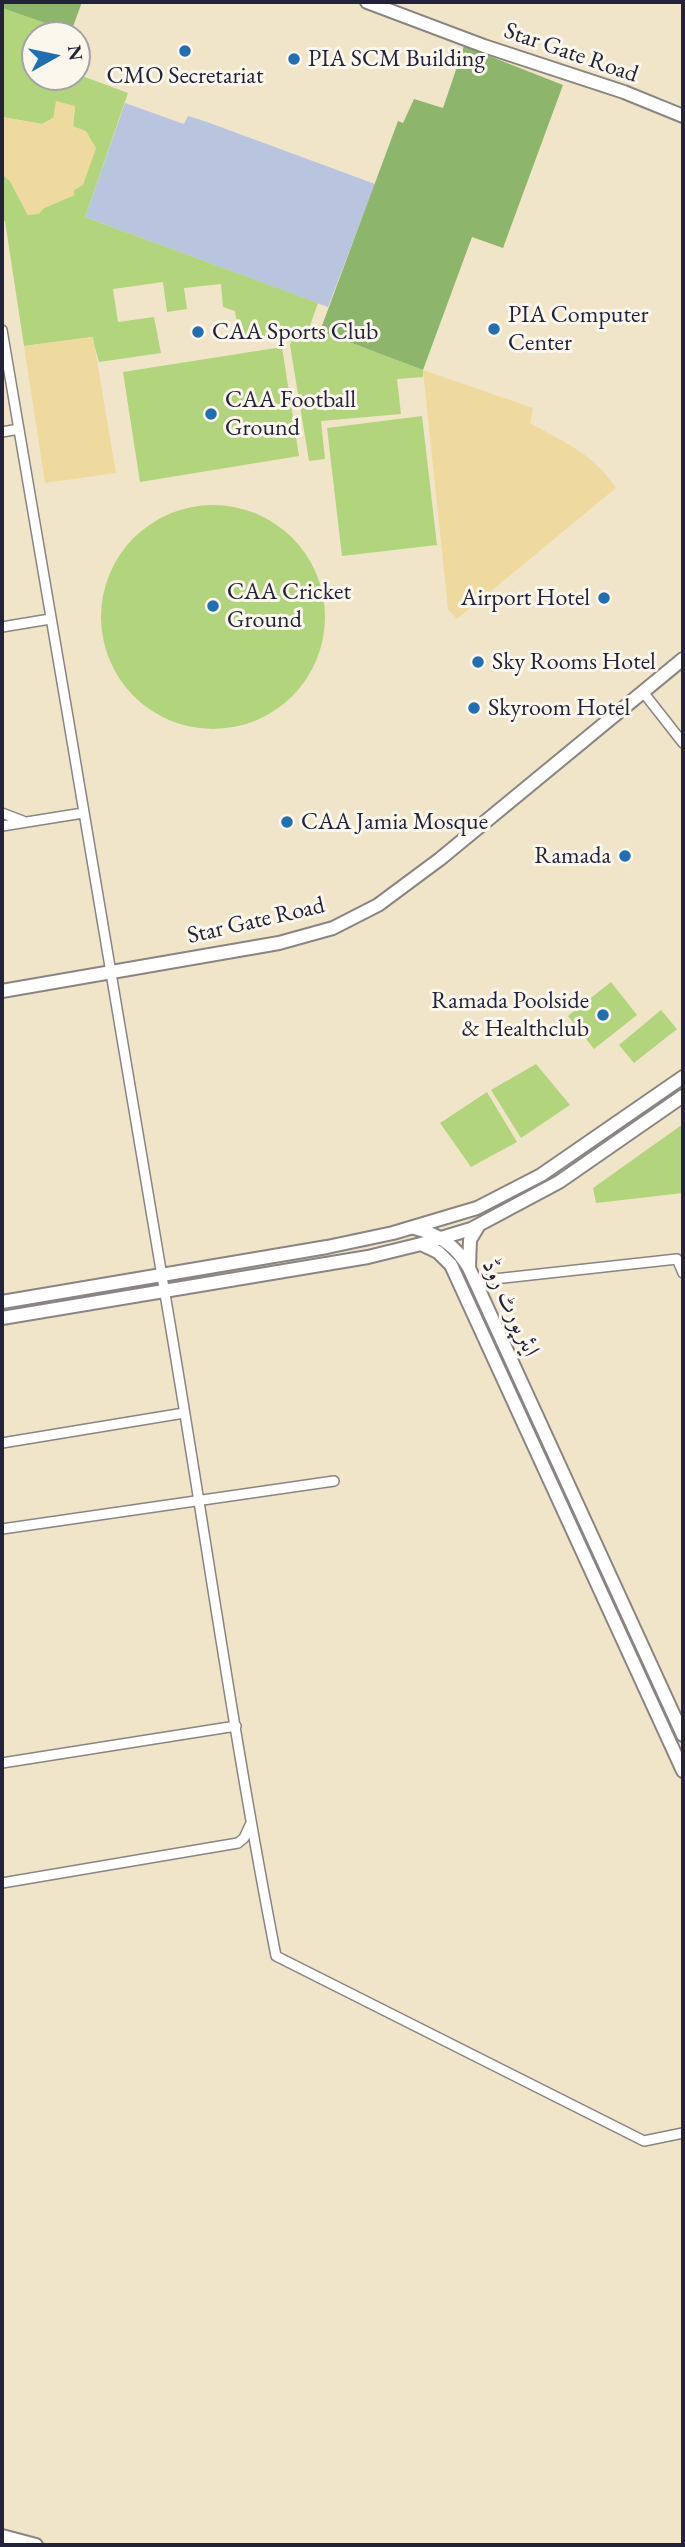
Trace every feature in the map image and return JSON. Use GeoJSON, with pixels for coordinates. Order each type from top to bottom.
{"type":"FeatureCollection","features":[{"type":"Feature","properties":{"kind":"main road","name":"Star Gate Road"},"geometry":{"type":"LineString","coordinates":[[367,2],[484,46],[624,92],[683,116]]}},
{"type":"Feature","properties":{"kind":"main road","name":"Star Gate Road"},"geometry":{"type":"LineString","coordinates":[[2,991],[279,943],[333,928],[378,905],[440,859],[683,659]]}},
{"type":"Feature","properties":{"kind":"main road"},"geometry":{"type":"LineString","coordinates":[[2,1302],[327,1247],[414,1227],[477,1208],[541,1175],[683,1077]]}},
{"type":"Feature","properties":{"kind":"main road"},"geometry":{"type":"LineString","coordinates":[[2,1318],[368,1256],[442,1238],[479,1225],[559,1182],[683,1096]]}},
{"type":"Feature","properties":{"kind":"main road"},"geometry":{"type":"LineString","coordinates":[[451,1265],[460,1232],[477,1208]]}},
{"type":"Feature","properties":{"kind":"main road"},"geometry":{"type":"LineString","coordinates":[[470,1268],[470,1240],[479,1225]]}},
{"type":"Feature","properties":{"kind":"main road","name":"ایئرپورٹ روڈ"},"geometry":{"type":"LineString","coordinates":[[414,1227],[442,1238],[470,1268],[683,1735]]}},
{"type":"Feature","properties":{"kind":"main road"},"geometry":{"type":"LineString","coordinates":[[421,1244],[438,1252],[451,1265]]}},
{"type":"Feature","properties":{"kind":"main road","name":"ایئرپورٹ روڈ"},"geometry":{"type":"LineString","coordinates":[[451,1265],[683,1772]]}},
{"type":"Feature","properties":{"kind":"main road"},"geometry":{"type":"LineString","coordinates":[[2,2536],[36,2545]]}},
{"type":"Feature","properties":{"kind":"street"},"geometry":{"type":"LineString","coordinates":[[2,330],[112,972],[197,1500],[276,1956],[644,2141],[683,2133]]}},
{"type":"Feature","properties":{"kind":"street"},"geometry":{"type":"LineString","coordinates":[[2,432],[19,429]]}},
{"type":"Feature","properties":{"kind":"street"},"geometry":{"type":"LineString","coordinates":[[2,627],[51,619]]}},
{"type":"Feature","properties":{"kind":"street"},"geometry":{"type":"LineString","coordinates":[[643,692],[683,743]]}},
{"type":"Feature","properties":{"kind":"street"},"geometry":{"type":"LineString","coordinates":[[2,813],[26,822]]}},
{"type":"Feature","properties":{"kind":"street"},"geometry":{"type":"LineString","coordinates":[[2,826],[83,813]]}},
{"type":"Feature","properties":{"kind":"street"},"geometry":{"type":"LineString","coordinates":[[476,1281],[680,1258],[683,1273]]}},
{"type":"Feature","properties":{"kind":"street"},"geometry":{"type":"LineString","coordinates":[[2,1443],[184,1413]]}},
{"type":"Feature","properties":{"kind":"street"},"geometry":{"type":"LineString","coordinates":[[2,1530],[334,1480]]}},
{"type":"Feature","properties":{"kind":"street"},"geometry":{"type":"LineString","coordinates":[[2,1763],[236,1726]]}},
{"type":"Feature","properties":{"kind":"street"},"geometry":{"type":"LineString","coordinates":[[2,1882],[230,1845],[244,1838],[252,1821]]}},
{"type":"Feature","properties":{"kind":"shaded area"},"geometry":{"type":"Polygon","coordinates":[[[125,103],[184,124],[188,116],[207,122],[375,184],[328,307],[85,217],[125,103]]]}},
{"type":"Feature","properties":{"kind":"green space"},"geometry":{"type":"Polygon","coordinates":[[[2,2],[82,2],[75,21],[39,21],[2,8],[2,2]]]}},
{"type":"Feature","properties":{"kind":"green space"},"geometry":{"type":"Polygon","coordinates":[[[2,8],[39,21],[21,21],[21,91],[91,91],[91,79],[128,93],[85,217],[318,303],[306,337],[287,334],[240,342],[235,311],[223,307],[221,284],[184,288],[187,309],[167,312],[163,282],[113,289],[118,322],[154,317],[161,353],[99,362],[92,337],[24,346],[5,221],[2,221],[2,174],[10,181],[28,215],[74,195],[75,106],[42,124],[2,117],[2,8]]]}},
{"type":"Feature","properties":{"kind":"green space"},"geometry":{"type":"Polygon","coordinates":[[[464,46],[563,85],[503,248],[472,237],[423,370],[320,331],[398,121],[403,123],[414,99],[443,108],[464,46]]]}},
{"type":"Feature","properties":{"kind":"green space"},"geometry":{"type":"Polygon","coordinates":[[[320,331],[423,370],[423,377],[397,379],[401,414],[321,421],[325,459],[309,461],[290,345],[294,337],[309,341],[311,335],[320,331]]]}},
{"type":"Feature","properties":{"kind":"green space","name":"CAA Football Ground"},"geometry":{"type":"Polygon","coordinates":[[[282,347],[299,456],[140,482],[123,372],[282,347]]]}},
{"type":"Feature","properties":{"kind":"green space"},"geometry":{"type":"Polygon","coordinates":[[[422,416],[437,545],[342,556],[327,428],[422,416]]]}},
{"type":"Feature","properties":{"kind":"green space","name":"CAA Cricket Ground"},"geometry":{"type":"Polygon","coordinates":[[[213,505],[256,514],[275,524],[292,538],[306,555],[316,574],[325,617],[316,660],[306,679],[292,696],[275,710],[256,720],[213,729],[170,720],[151,710],[134,696],[120,679],[110,660],[101,617],[110,574],[120,555],[134,538],[151,524],[170,514],[213,505]]]}},
{"type":"Feature","properties":{"kind":"green space","name":"Ramada Poolside & Healthclub"},"geometry":{"type":"Polygon","coordinates":[[[611,982],[637,1015],[594,1049],[568,1016],[611,982]]]}},
{"type":"Feature","properties":{"kind":"green space"},"geometry":{"type":"Polygon","coordinates":[[[661,1010],[677,1029],[634,1063],[619,1045],[661,1010]]]}},
{"type":"Feature","properties":{"kind":"green space"},"geometry":{"type":"Polygon","coordinates":[[[536,1064],[570,1105],[521,1138],[491,1090],[536,1064]]]}},
{"type":"Feature","properties":{"kind":"green space"},"geometry":{"type":"Polygon","coordinates":[[[487,1092],[517,1142],[471,1167],[440,1123],[487,1092]]]}},
{"type":"Feature","properties":{"kind":"green space"},"geometry":{"type":"Polygon","coordinates":[[[683,1124],[683,1193],[596,1203],[593,1188],[683,1124]]]}},
{"type":"Feature","properties":{"kind":"sand"},"geometry":{"type":"Polygon","coordinates":[[[56,101],[75,106],[73,126],[86,131],[96,148],[83,185],[73,191],[75,195],[44,208],[39,214],[28,215],[10,181],[2,174],[2,117],[42,124],[53,119],[56,101]]]}},
{"type":"Feature","properties":{"kind":"sand"},"geometry":{"type":"Polygon","coordinates":[[[93,337],[116,473],[45,483],[24,346],[93,337]]]}},
{"type":"Feature","properties":{"kind":"sand"},"geometry":{"type":"Polygon","coordinates":[[[423,370],[533,408],[530,423],[588,458],[616,488],[457,619],[448,609],[423,370]]]}},
{"type":"Feature","properties":{"kind":"place","name":"CMO Secretariat"},"geometry":{"type":"Point","coordinates":[185,51]}},
{"type":"Feature","properties":{"kind":"place","name":"PIA SCM Building"},"geometry":{"type":"Point","coordinates":[294,59]}},
{"type":"Feature","properties":{"kind":"place","name":"PIA Computer Center"},"geometry":{"type":"Point","coordinates":[494,329]}},
{"type":"Feature","properties":{"kind":"place","name":"CAA Sports Club"},"geometry":{"type":"Point","coordinates":[198,332]}},
{"type":"Feature","properties":{"kind":"place","name":"CAA Football Ground"},"geometry":{"type":"Point","coordinates":[211,414]}},
{"type":"Feature","properties":{"kind":"place","name":"Airport Hotel"},"geometry":{"type":"Point","coordinates":[604,598]}},
{"type":"Feature","properties":{"kind":"place","name":"CAA Cricket Ground"},"geometry":{"type":"Point","coordinates":[213,606]}},
{"type":"Feature","properties":{"kind":"place","name":"Sky Rooms Hotel"},"geometry":{"type":"Point","coordinates":[478,662]}},
{"type":"Feature","properties":{"kind":"place","name":"Skyroom Hotel"},"geometry":{"type":"Point","coordinates":[474,708]}},
{"type":"Feature","properties":{"kind":"place","name":"CAA Jamia Mosque"},"geometry":{"type":"Point","coordinates":[287,822]}},
{"type":"Feature","properties":{"kind":"place","name":"Ramada"},"geometry":{"type":"Point","coordinates":[625,856]}},
{"type":"Feature","properties":{"kind":"place","name":"Ramada Poolside & Healthclub"},"geometry":{"type":"Point","coordinates":[603,1015]}}]}
